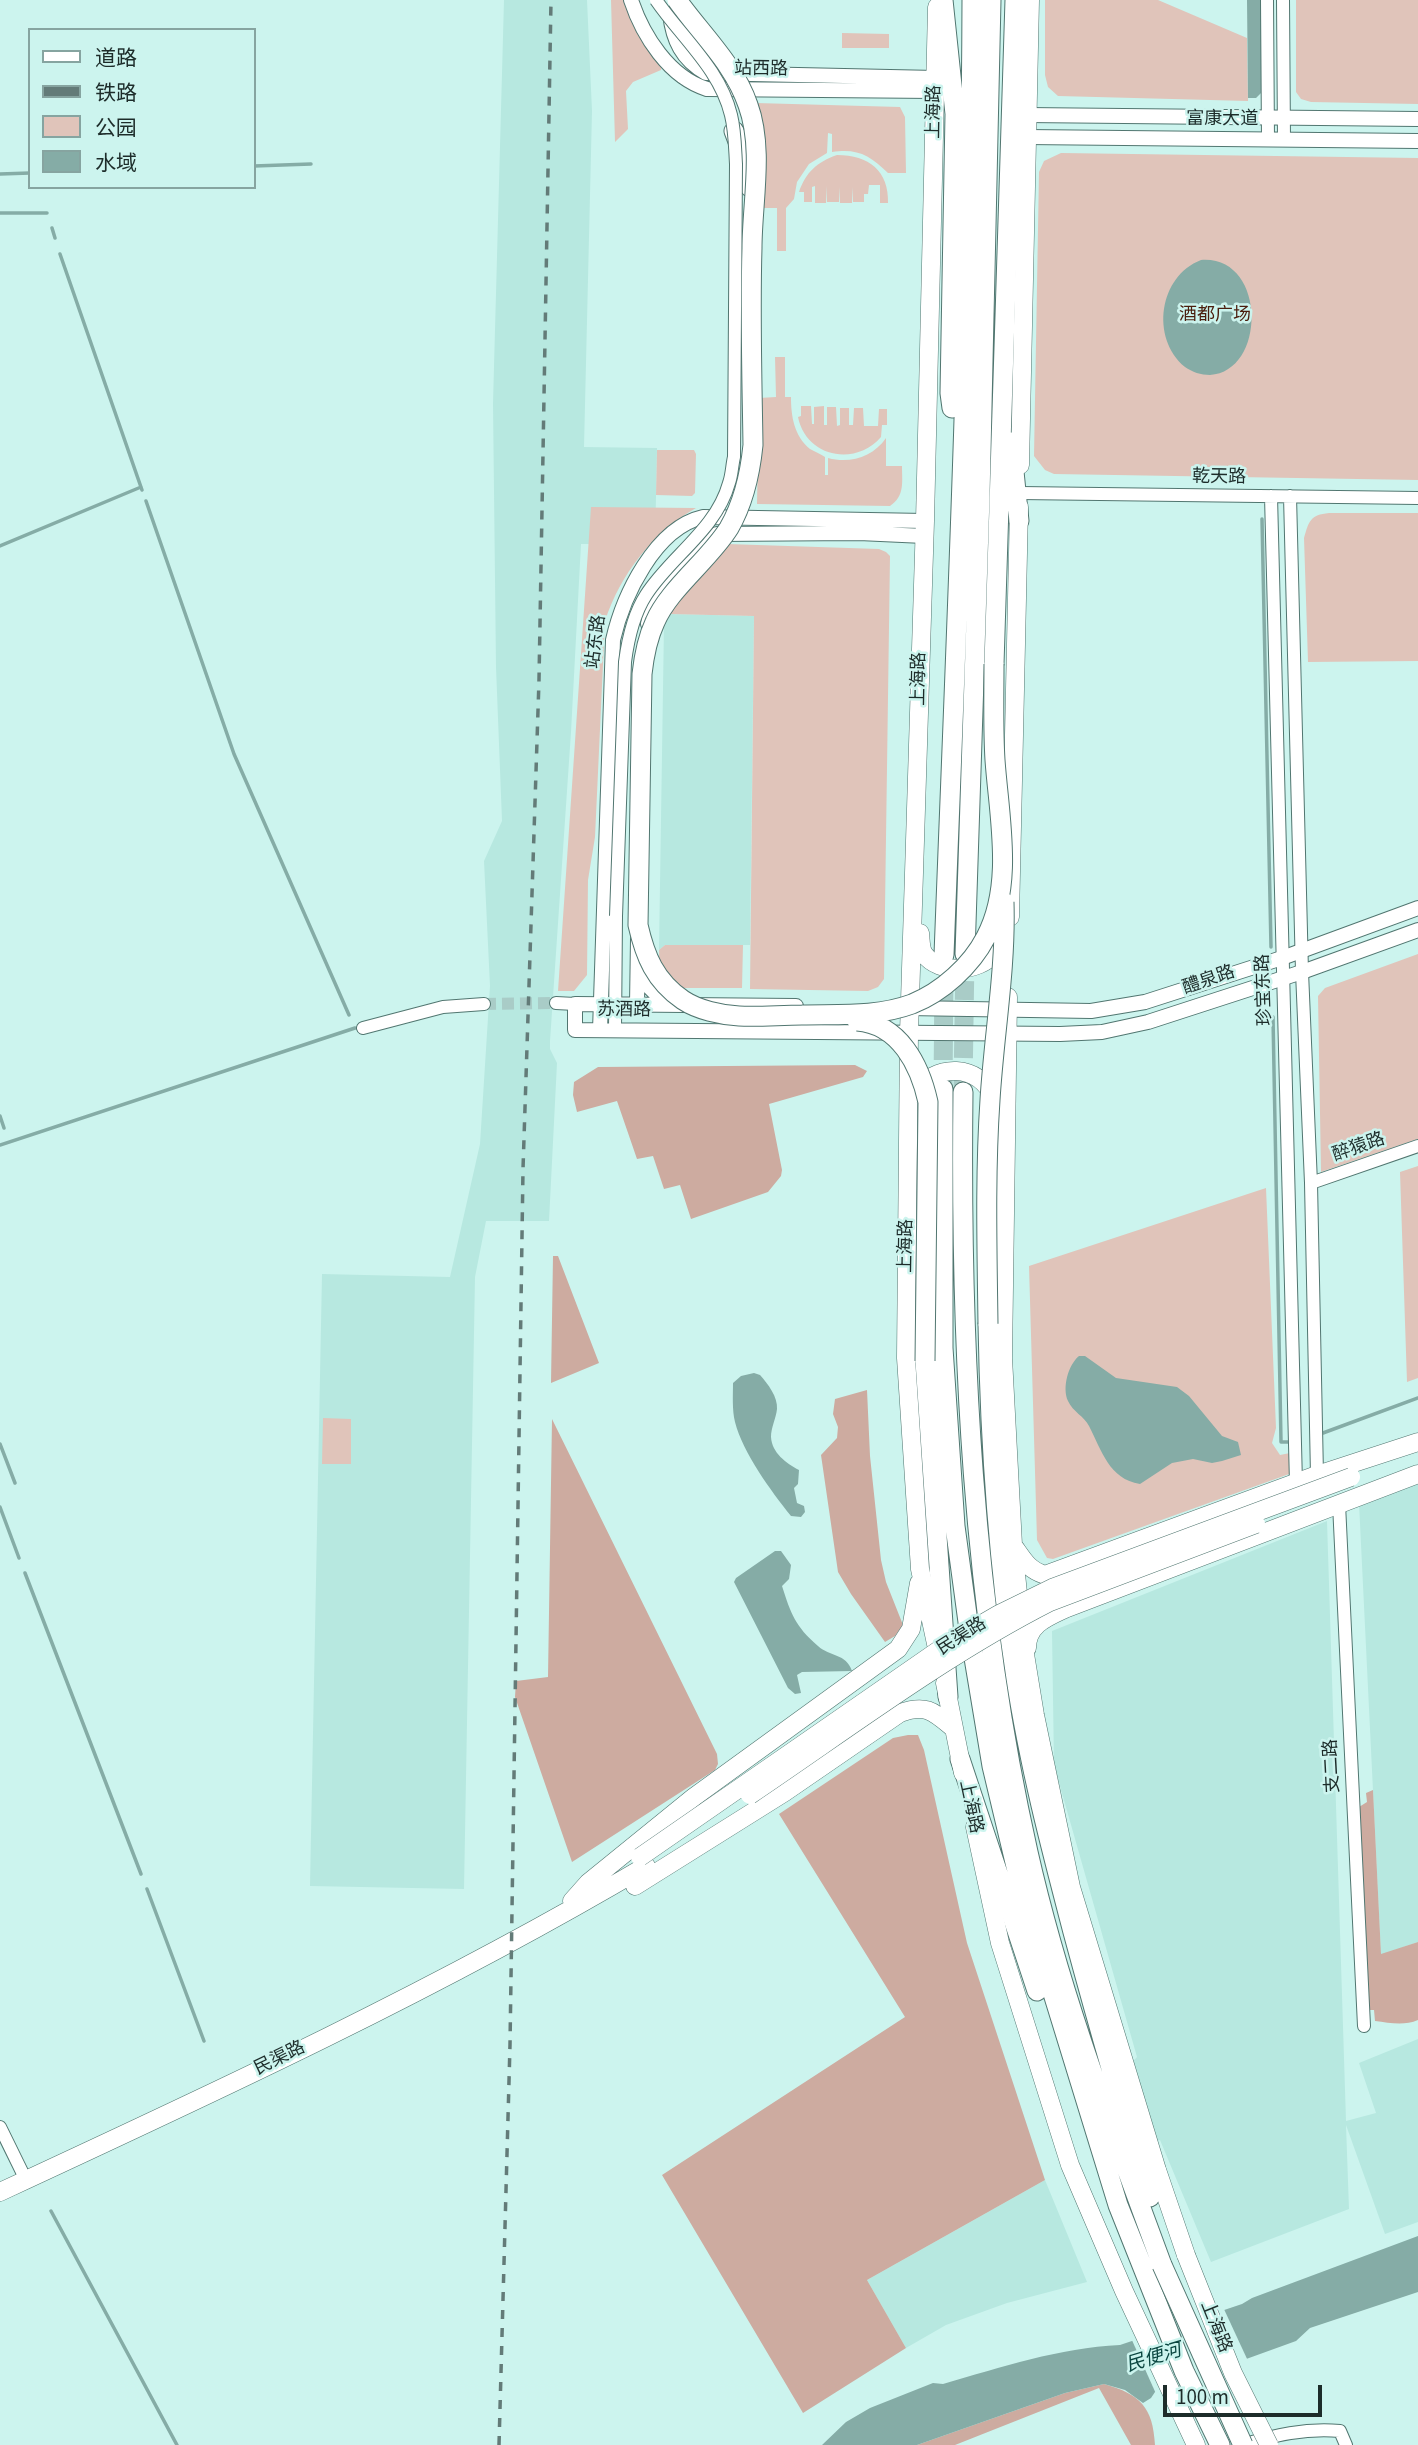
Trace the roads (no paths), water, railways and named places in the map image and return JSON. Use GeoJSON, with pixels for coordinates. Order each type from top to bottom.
{"type":"FeatureCollection","features":[{"type":"Feature","properties":{"kind":"highway"},"geometry":{"type":"LineString","coordinates":[[677,0],[720,54],[741,87],[750,108],[755,148],[752,247],[753,445],[750,474],[738,509],[727,530],[656,620],[645,651],[642,674],[638,925],[645,954],[657,976],[683,1000],[703,1009],[737,1016],[874,1014],[915,1003],[943,986],[970,961],[990,928],[999,899],[1003,860]]}},
{"type":"Feature","properties":{"kind":"highway"},"geometry":{"type":"LineString","coordinates":[[943,0],[956,114],[950,393],[961,492]]}},
{"type":"Feature","properties":{"kind":"highway","name":"上海路"},"geometry":{"type":"LineString","coordinates":[[944,955],[961,492],[972,0]]}},
{"type":"Feature","properties":{"kind":"highway"},"geometry":{"type":"LineString","coordinates":[[965,954],[991,0]]}},
{"type":"Feature","properties":{"kind":"highway"},"geometry":{"type":"LineString","coordinates":[[1014,0],[994,664],[995,756],[1005,931],[989,1100],[987,1175],[989,1397],[995,1497],[1009,1630],[1039,1797],[1101,2036],[1173,2261]]}},
{"type":"Feature","properties":{"kind":"highway"},"geometry":{"type":"LineString","coordinates":[[734,131],[748,167],[752,247]]}},
{"type":"Feature","properties":{"kind":"highway"},"geometry":{"type":"LineString","coordinates":[[1005,311],[1012,363],[1011,445],[1019,521]]}},
{"type":"Feature","properties":{"kind":"highway"},"geometry":{"type":"LineString","coordinates":[[729,483],[747,444],[752,396]]}},
{"type":"Feature","properties":{"kind":"highway"},"geometry":{"type":"LineString","coordinates":[[773,1015],[876,1024],[898,1041],[916,1064],[926,1091],[929,1111],[925,1361],[948,1697]]}},
{"type":"Feature","properties":{"kind":"highway","name":"上海路"},"geometry":{"type":"LineString","coordinates":[[943,1090],[943,1348],[955,1526],[992,1766],[1034,1937],[1118,2205],[1184,2371],[1220,2445]]}},
{"type":"Feature","properties":{"kind":"highway","name":"上海路"},"geometry":{"type":"LineString","coordinates":[[963,1092],[968,1408],[985,1602],[1009,1755],[1029,1854],[1074,2021],[1173,2261],[1195,2339],[1242,2445]]}},
{"type":"Feature","properties":{"kind":"highway"},"geometry":{"type":"LineString","coordinates":[[960,1759],[1090,2149],[1118,2205]]}},
{"type":"Feature","properties":{"kind":"main road","name":"上海路"},"geometry":{"type":"LineString","coordinates":[[937,0],[909,1033],[906,1358],[920,1569],[1000,1943],[1070,2165],[1124,2291],[1196,2445]]}},
{"type":"Feature","properties":{"kind":"main road","name":"上海路"},"geometry":{"type":"LineString","coordinates":[[1030,0],[1004,1179],[1003,1358],[1013,1545],[1027,1669],[1071,1887],[1157,2170],[1173,2261],[1269,2445]]}},
{"type":"Feature","properties":{"kind":"main road"},"geometry":{"type":"LineString","coordinates":[[916,814],[921,945],[927,958],[954,968],[969,969],[980,965],[995,953],[999,944],[1013,818]]}},
{"type":"Feature","properties":{"kind":"main road"},"geometry":{"type":"LineString","coordinates":[[908,1184],[915,1092],[926,1079],[946,1071],[967,1072],[977,1076],[993,1096],[1004,1179]]}},
{"type":"Feature","properties":{"kind":"main road"},"geometry":{"type":"LineString","coordinates":[[1013,1545],[1034,1572],[1045,1575],[1317,1475],[1418,1442]]}},
{"type":"Feature","properties":{"kind":"main road","name":"民渠路"},"geometry":{"type":"LineString","coordinates":[[0,2192],[292,2054],[451,1974],[555,1917],[952,1658],[1026,1614],[1050,1602],[1352,1483],[1418,1452]]}},
{"type":"Feature","properties":{"kind":"main road","name":"民渠路"},"geometry":{"type":"LineString","coordinates":[[1352,1483],[1418,1466]]}},
{"type":"Feature","properties":{"kind":"main road"},"geometry":{"type":"LineString","coordinates":[[1027,1669],[1028,1634],[1047,1617],[1418,1474]]}},
{"type":"Feature","properties":{"kind":"main road"},"geometry":{"type":"LineString","coordinates":[[573,1905],[588,1883],[694,1797],[898,1649],[911,1629],[920,1569]]}},
{"type":"Feature","properties":{"kind":"main road"},"geometry":{"type":"LineString","coordinates":[[573,1905],[615,1896],[641,1883],[785,1792],[900,1713],[916,1707],[933,1711],[952,1727]]}},
{"type":"Feature","properties":{"kind":"street","name":"站西路"},"geometry":{"type":"LineString","coordinates":[[631,0],[641,26],[654,47],[684,77],[707,89],[936,84]]}},
{"type":"Feature","properties":{"kind":"street"},"geometry":{"type":"LineString","coordinates":[[608,1003],[616,916],[628,641],[645,597],[666,568],[712,519],[729,483],[734,457],[732,116],[720,86],[707,64],[656,0]]}},
{"type":"Feature","properties":{"kind":"street","name":"站西路"},"geometry":{"type":"LineString","coordinates":[[670,0],[671,26],[676,43],[694,67],[706,74],[936,84]]}},
{"type":"Feature","properties":{"kind":"street"},"geometry":{"type":"LineString","coordinates":[[1267,0],[1268,139]]}},
{"type":"Feature","properties":{"kind":"street"},"geometry":{"type":"LineString","coordinates":[[1283,0],[1284,139]]}},
{"type":"Feature","properties":{"kind":"street","name":"富康大道"},"geometry":{"type":"LineString","coordinates":[[1027,115],[1418,119]]}},
{"type":"Feature","properties":{"kind":"street","name":"富康大道"},"geometry":{"type":"LineString","coordinates":[[1026,137],[1418,141]]}},
{"type":"Feature","properties":{"kind":"street","name":"乾天路"},"geometry":{"type":"LineString","coordinates":[[1020,493],[1418,498]]}},
{"type":"Feature","properties":{"kind":"street","name":"珍宝东路"},"geometry":{"type":"LineString","coordinates":[[1271,496],[1296,1483]]}},
{"type":"Feature","properties":{"kind":"street"},"geometry":{"type":"LineString","coordinates":[[1290,496],[1317,1475]]}},
{"type":"Feature","properties":{"kind":"street","name":"站东路"},"geometry":{"type":"LineString","coordinates":[[608,1030],[613,640],[620,612],[631,586],[671,535],[683,524],[703,517],[924,528]]}},
{"type":"Feature","properties":{"kind":"street"},"geometry":{"type":"LineString","coordinates":[[636,1004],[647,635],[653,602],[666,582],[697,547],[717,534],[859,533],[924,528]]}},
{"type":"Feature","properties":{"kind":"street","name":"醴泉路"},"geometry":{"type":"LineString","coordinates":[[1007,1009],[1091,1012],[1145,1002],[1282,958],[1418,908]]}},
{"type":"Feature","properties":{"kind":"street","name":"醴泉路"},"geometry":{"type":"LineString","coordinates":[[1006,1034],[1102,1032],[1149,1022],[1302,972],[1418,930]]}},
{"type":"Feature","properties":{"kind":"street"},"geometry":{"type":"LineString","coordinates":[[637,970],[643,981],[666,1004]]}},
{"type":"Feature","properties":{"kind":"street"},"geometry":{"type":"LineString","coordinates":[[556,1003],[575,1004]]}},
{"type":"Feature","properties":{"kind":"street"},"geometry":{"type":"LineString","coordinates":[[363,1028],[429,1009],[484,1004]]}},
{"type":"Feature","properties":{"kind":"street","name":"苏酒路"},"geometry":{"type":"LineString","coordinates":[[1006,1034],[575,1030],[575,1004],[1007,1009]]}},
{"type":"Feature","properties":{"kind":"street","name":"醉猿路"},"geometry":{"type":"LineString","coordinates":[[1311,1183],[1418,1146]]}},
{"type":"Feature","properties":{"kind":"street","name":"支二路"},"geometry":{"type":"LineString","coordinates":[[1339,1504],[1364,2026]]}},
{"type":"Feature","properties":{"kind":"street"},"geometry":{"type":"LineString","coordinates":[[0,2127],[26,2180]]}},
{"type":"Feature","properties":{"kind":"street"},"geometry":{"type":"LineString","coordinates":[[1242,2445],[1288,2432],[1321,2430],[1340,2431],[1346,2445]]}},
{"type":"Feature","properties":{"kind":"water"},"geometry":{"type":"Polygon","coordinates":[[[1247,0],[1261,0],[1262,92],[1256,98],[1248,98],[1247,0]]]}},
{"type":"Feature","properties":{"kind":"water"},"geometry":{"type":"Polygon","coordinates":[[[1201,260],[1223,263],[1238,275],[1248,293],[1252,314],[1250,336],[1242,355],[1229,369],[1210,375],[1185,367],[1174,355],[1164,325],[1168,293],[1176,279],[1187,268],[1201,260]]]}},
{"type":"Feature","properties":{"kind":"water"},"geometry":{"type":"Polygon","coordinates":[[[1079,1356],[1085,1356],[1116,1378],[1177,1387],[1189,1396],[1222,1436],[1238,1442],[1241,1455],[1212,1463],[1193,1459],[1172,1463],[1140,1484],[1129,1481],[1108,1462],[1087,1423],[1066,1396],[1067,1377],[1079,1356]]]}},
{"type":"Feature","properties":{"kind":"water"},"geometry":{"type":"Polygon","coordinates":[[[754,1373],[760,1375],[776,1400],[777,1409],[771,1437],[774,1448],[785,1461],[799,1470],[798,1484],[794,1488],[797,1503],[804,1506],[805,1512],[801,1517],[791,1516],[758,1471],[735,1422],[733,1383],[741,1376],[754,1373]]]}},
{"type":"Feature","properties":{"kind":"water"},"geometry":{"type":"Polygon","coordinates":[[[775,1551],[781,1551],[791,1565],[789,1579],[782,1586],[799,1626],[818,1646],[846,1661],[852,1671],[802,1672],[797,1675],[801,1693],[795,1694],[788,1688],[734,1582],[775,1551]]]}},
{"type":"Feature","properties":{"kind":"water","name":"民便河"},"geometry":{"type":"Polygon","coordinates":[[[1418,2236],[1418,2292],[1310,2328],[1296,2341],[1155,2392],[1143,2403],[1125,2390],[1104,2384],[1065,2393],[917,2445],[822,2445],[846,2422],[870,2408],[933,2383],[943,2384],[1053,2354],[1120,2345],[1242,2304],[1418,2236]]]}},
{"type":"Feature","properties":{"kind":"waterway"},"geometry":{"type":"LineString","coordinates":[[256,166],[311,164]]}},
{"type":"Feature","properties":{"kind":"waterway"},"geometry":{"type":"LineString","coordinates":[[0,174],[28,173]]}},
{"type":"Feature","properties":{"kind":"waterway"},"geometry":{"type":"LineString","coordinates":[[0,213],[47,213]]}},
{"type":"Feature","properties":{"kind":"waterway"},"geometry":{"type":"LineString","coordinates":[[52,228],[55,238]]}},
{"type":"Feature","properties":{"kind":"waterway"},"geometry":{"type":"LineString","coordinates":[[60,254],[142,490]]}},
{"type":"Feature","properties":{"kind":"waterway"},"geometry":{"type":"LineString","coordinates":[[0,546],[141,487]]}},
{"type":"Feature","properties":{"kind":"waterway"},"geometry":{"type":"LineString","coordinates":[[146,501],[234,754],[349,1015]]}},
{"type":"Feature","properties":{"kind":"waterway"},"geometry":{"type":"LineString","coordinates":[[1262,519],[1271,947]]}},
{"type":"Feature","properties":{"kind":"waterway"},"geometry":{"type":"LineString","coordinates":[[1273,1017],[1281,1442],[1291,1442]]}},
{"type":"Feature","properties":{"kind":"waterway"},"geometry":{"type":"LineString","coordinates":[[0,1145],[355,1028]]}},
{"type":"Feature","properties":{"kind":"waterway"},"geometry":{"type":"LineString","coordinates":[[0,1116],[4,1128]]}},
{"type":"Feature","properties":{"kind":"waterway"},"geometry":{"type":"LineString","coordinates":[[1323,1433],[1418,1398]]}},
{"type":"Feature","properties":{"kind":"waterway"},"geometry":{"type":"LineString","coordinates":[[0,1444],[15,1483]]}},
{"type":"Feature","properties":{"kind":"waterway"},"geometry":{"type":"LineString","coordinates":[[0,1507],[19,1558]]}},
{"type":"Feature","properties":{"kind":"waterway"},"geometry":{"type":"LineString","coordinates":[[25,1573],[141,1874]]}},
{"type":"Feature","properties":{"kind":"waterway"},"geometry":{"type":"LineString","coordinates":[[147,1889],[204,2041]]}},
{"type":"Feature","properties":{"kind":"waterway"},"geometry":{"type":"LineString","coordinates":[[51,2211],[177,2445]]}},
{"type":"Feature","properties":{"kind":"tunnel"},"geometry":{"type":"LineString","coordinates":[[963,1087],[965,956]]}},
{"type":"Feature","properties":{"kind":"tunnel"},"geometry":{"type":"LineString","coordinates":[[943,1089],[944,973]]}},
{"type":"Feature","properties":{"kind":"tunnel"},"geometry":{"type":"LineString","coordinates":[[484,1004],[556,1003]]}},
{"type":"Feature","properties":{"kind":"railway"},"geometry":{"type":"LineString","coordinates":[[499,2445],[510,2045],[523,1169],[539,680],[551,0]]}},
{"type":"Feature","properties":{"kind":"park label","name":"酒都广场"},"geometry":{"type":"Point","coordinates":[1215,316]}}]}
